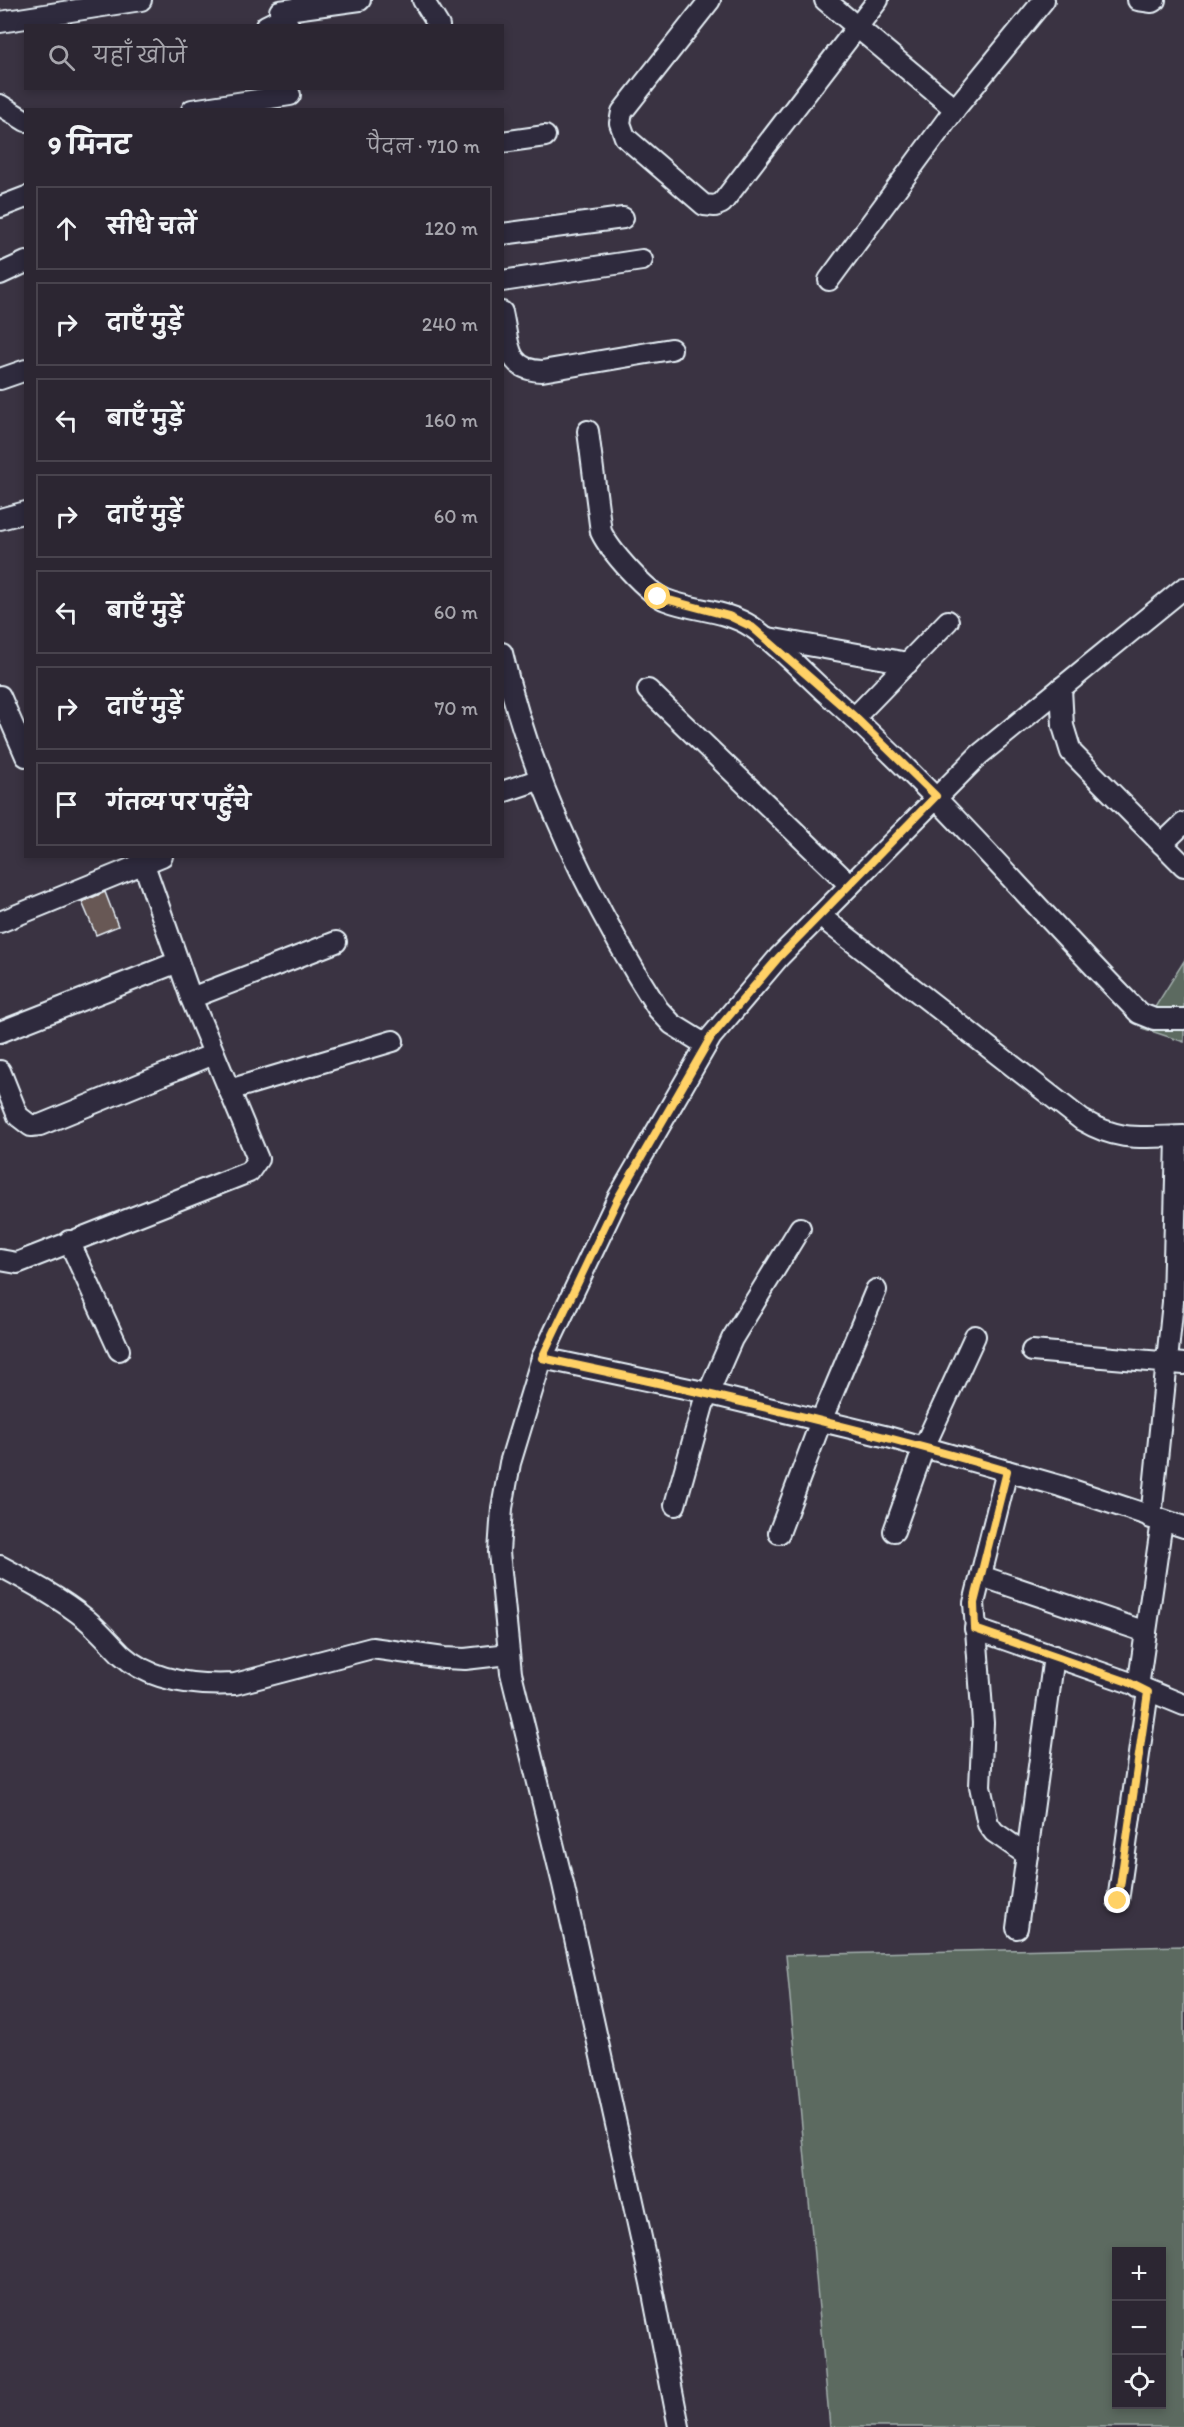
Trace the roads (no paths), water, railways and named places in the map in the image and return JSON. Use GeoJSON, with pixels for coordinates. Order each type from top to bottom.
{"type":"FeatureCollection","features":[{"type":"Feature","properties":{"kind":"street"},"geometry":{"type":"LineString","coordinates":[[0,22],[141,0]]}},
{"type":"Feature","properties":{"kind":"street"},"geometry":{"type":"LineString","coordinates":[[279,17],[360,0]]}},
{"type":"Feature","properties":{"kind":"street"},"geometry":{"type":"LineString","coordinates":[[423,0],[438,24]]}},
{"type":"Feature","properties":{"kind":"street"},"geometry":{"type":"LineString","coordinates":[[710,0],[622,112],[620,123],[625,137],[704,206],[710,207],[722,203],[878,0]]}},
{"type":"Feature","properties":{"kind":"street"},"geometry":{"type":"LineString","coordinates":[[825,0],[954,109]]}},
{"type":"Feature","properties":{"kind":"street"},"geometry":{"type":"LineString","coordinates":[[829,280],[954,109],[1044,0]]}},
{"type":"Feature","properties":{"kind":"street"},"geometry":{"type":"LineString","coordinates":[[1138,0],[1152,2],[1155,0]]}},
{"type":"Feature","properties":{"kind":"street"},"geometry":{"type":"LineString","coordinates":[[208,108],[290,98]]}},
{"type":"Feature","properties":{"kind":"street"},"geometry":{"type":"LineString","coordinates":[[0,105],[24,120]]}},
{"type":"Feature","properties":{"kind":"street"},"geometry":{"type":"LineString","coordinates":[[0,126],[24,120]]}},
{"type":"Feature","properties":{"kind":"street"},"geometry":{"type":"LineString","coordinates":[[504,142],[545,136]]}},
{"type":"Feature","properties":{"kind":"street"},"geometry":{"type":"LineString","coordinates":[[0,207],[24,197]]}},
{"type":"Feature","properties":{"kind":"street"},"geometry":{"type":"LineString","coordinates":[[504,234],[623,218]]}},
{"type":"Feature","properties":{"kind":"street"},"geometry":{"type":"LineString","coordinates":[[504,281],[642,260]]}},
{"type":"Feature","properties":{"kind":"street"},"geometry":{"type":"LineString","coordinates":[[0,274],[24,263]]}},
{"type":"Feature","properties":{"kind":"street"},"geometry":{"type":"LineString","coordinates":[[504,321],[512,355],[518,366],[528,371],[542,371],[671,349]]}},
{"type":"Feature","properties":{"kind":"street"},"geometry":{"type":"LineString","coordinates":[[0,379],[24,371]]}},
{"type":"Feature","properties":{"kind":"street"},"geometry":{"type":"LineString","coordinates":[[588,431],[598,522],[606,543],[658,597],[729,616],[752,627],[855,717],[936,796],[1138,1013],[1154,1019],[1184,1019]]}},
{"type":"Feature","properties":{"kind":"street"},"geometry":{"type":"LineString","coordinates":[[0,519],[24,514]]}},
{"type":"Feature","properties":{"kind":"street"},"geometry":{"type":"LineString","coordinates":[[679,2427],[648,2272],[568,1907],[512,1673],[499,1552],[502,1508],[510,1463],[542,1358],[618,1198],[706,1046],[779,957],[936,796],[979,755],[1184,588]]}},
{"type":"Feature","properties":{"kind":"street"},"geometry":{"type":"LineString","coordinates":[[855,717],[948,621]]}},
{"type":"Feature","properties":{"kind":"street"},"geometry":{"type":"LineString","coordinates":[[763,637],[908,663]]}},
{"type":"Feature","properties":{"kind":"street"},"geometry":{"type":"LineString","coordinates":[[504,667],[507,688],[541,779],[593,894],[658,1009],[672,1024],[706,1046]]}},
{"type":"Feature","properties":{"kind":"street"},"geometry":{"type":"LineString","coordinates":[[1061,688],[1063,726],[1071,752],[1184,866]]}},
{"type":"Feature","properties":{"kind":"street"},"geometry":{"type":"LineString","coordinates":[[648,690],[850,885]]}},
{"type":"Feature","properties":{"kind":"street"},"geometry":{"type":"LineString","coordinates":[[0,696],[24,751]]}},
{"type":"Feature","properties":{"kind":"street"},"geometry":{"type":"LineString","coordinates":[[504,791],[541,779]]}},
{"type":"Feature","properties":{"kind":"street"},"geometry":{"type":"LineString","coordinates":[[1162,844],[1184,823]]}},
{"type":"Feature","properties":{"kind":"street"},"geometry":{"type":"LineString","coordinates":[[0,922],[149,859],[178,962],[191,998],[258,1159],[249,1172],[17,1263],[0,1260]]}},
{"type":"Feature","properties":{"kind":"street"},"geometry":{"type":"LineString","coordinates":[[820,916],[1082,1119],[1101,1131],[1117,1137],[1180,1136],[1173,1302],[1175,1363],[1146,1632],[1143,1689],[1118,1901]]}},
{"type":"Feature","properties":{"kind":"street"},"geometry":{"type":"LineString","coordinates":[[191,998],[336,942]]}},
{"type":"Feature","properties":{"kind":"street"},"geometry":{"type":"LineString","coordinates":[[0,1032],[178,962]]}},
{"type":"Feature","properties":{"kind":"street"},"geometry":{"type":"LineString","coordinates":[[229,1090],[393,1041]]}},
{"type":"Feature","properties":{"kind":"street"},"geometry":{"type":"LineString","coordinates":[[0,1071],[18,1116],[31,1126],[40,1125],[214,1054]]}},
{"type":"Feature","properties":{"kind":"street"},"geometry":{"type":"LineString","coordinates":[[675,1505],[708,1394],[732,1339],[800,1228]]}},
{"type":"Feature","properties":{"kind":"street"},"geometry":{"type":"LineString","coordinates":[[69,1241],[119,1350]]}},
{"type":"Feature","properties":{"kind":"street"},"geometry":{"type":"LineString","coordinates":[[779,1533],[821,1421],[876,1290]]}},
{"type":"Feature","properties":{"kind":"street"},"geometry":{"type":"LineString","coordinates":[[894,1531],[924,1447],[975,1336]]}},
{"type":"Feature","properties":{"kind":"street"},"geometry":{"type":"LineString","coordinates":[[1032,1351],[1175,1363]]}},
{"type":"Feature","properties":{"kind":"street"},"geometry":{"type":"LineString","coordinates":[[542,1358],[708,1394],[924,1447],[1184,1527]]}},
{"type":"Feature","properties":{"kind":"street"},"geometry":{"type":"LineString","coordinates":[[1007,1471],[974,1603],[983,1723],[980,1786],[983,1812],[994,1832],[1027,1855]]}},
{"type":"Feature","properties":{"kind":"street"},"geometry":{"type":"LineString","coordinates":[[0,1566],[65,1603],[88,1620],[123,1655],[142,1670],[163,1678],[212,1685],[235,1684],[356,1650],[372,1648],[465,1659],[509,1654]]}},
{"type":"Feature","properties":{"kind":"street"},"geometry":{"type":"LineString","coordinates":[[981,1576],[1146,1632]]}},
{"type":"Feature","properties":{"kind":"street"},"geometry":{"type":"LineString","coordinates":[[975,1629],[1184,1705]]}},
{"type":"Feature","properties":{"kind":"street"},"geometry":{"type":"LineString","coordinates":[[1017,1928],[1054,1656]]}}]}
